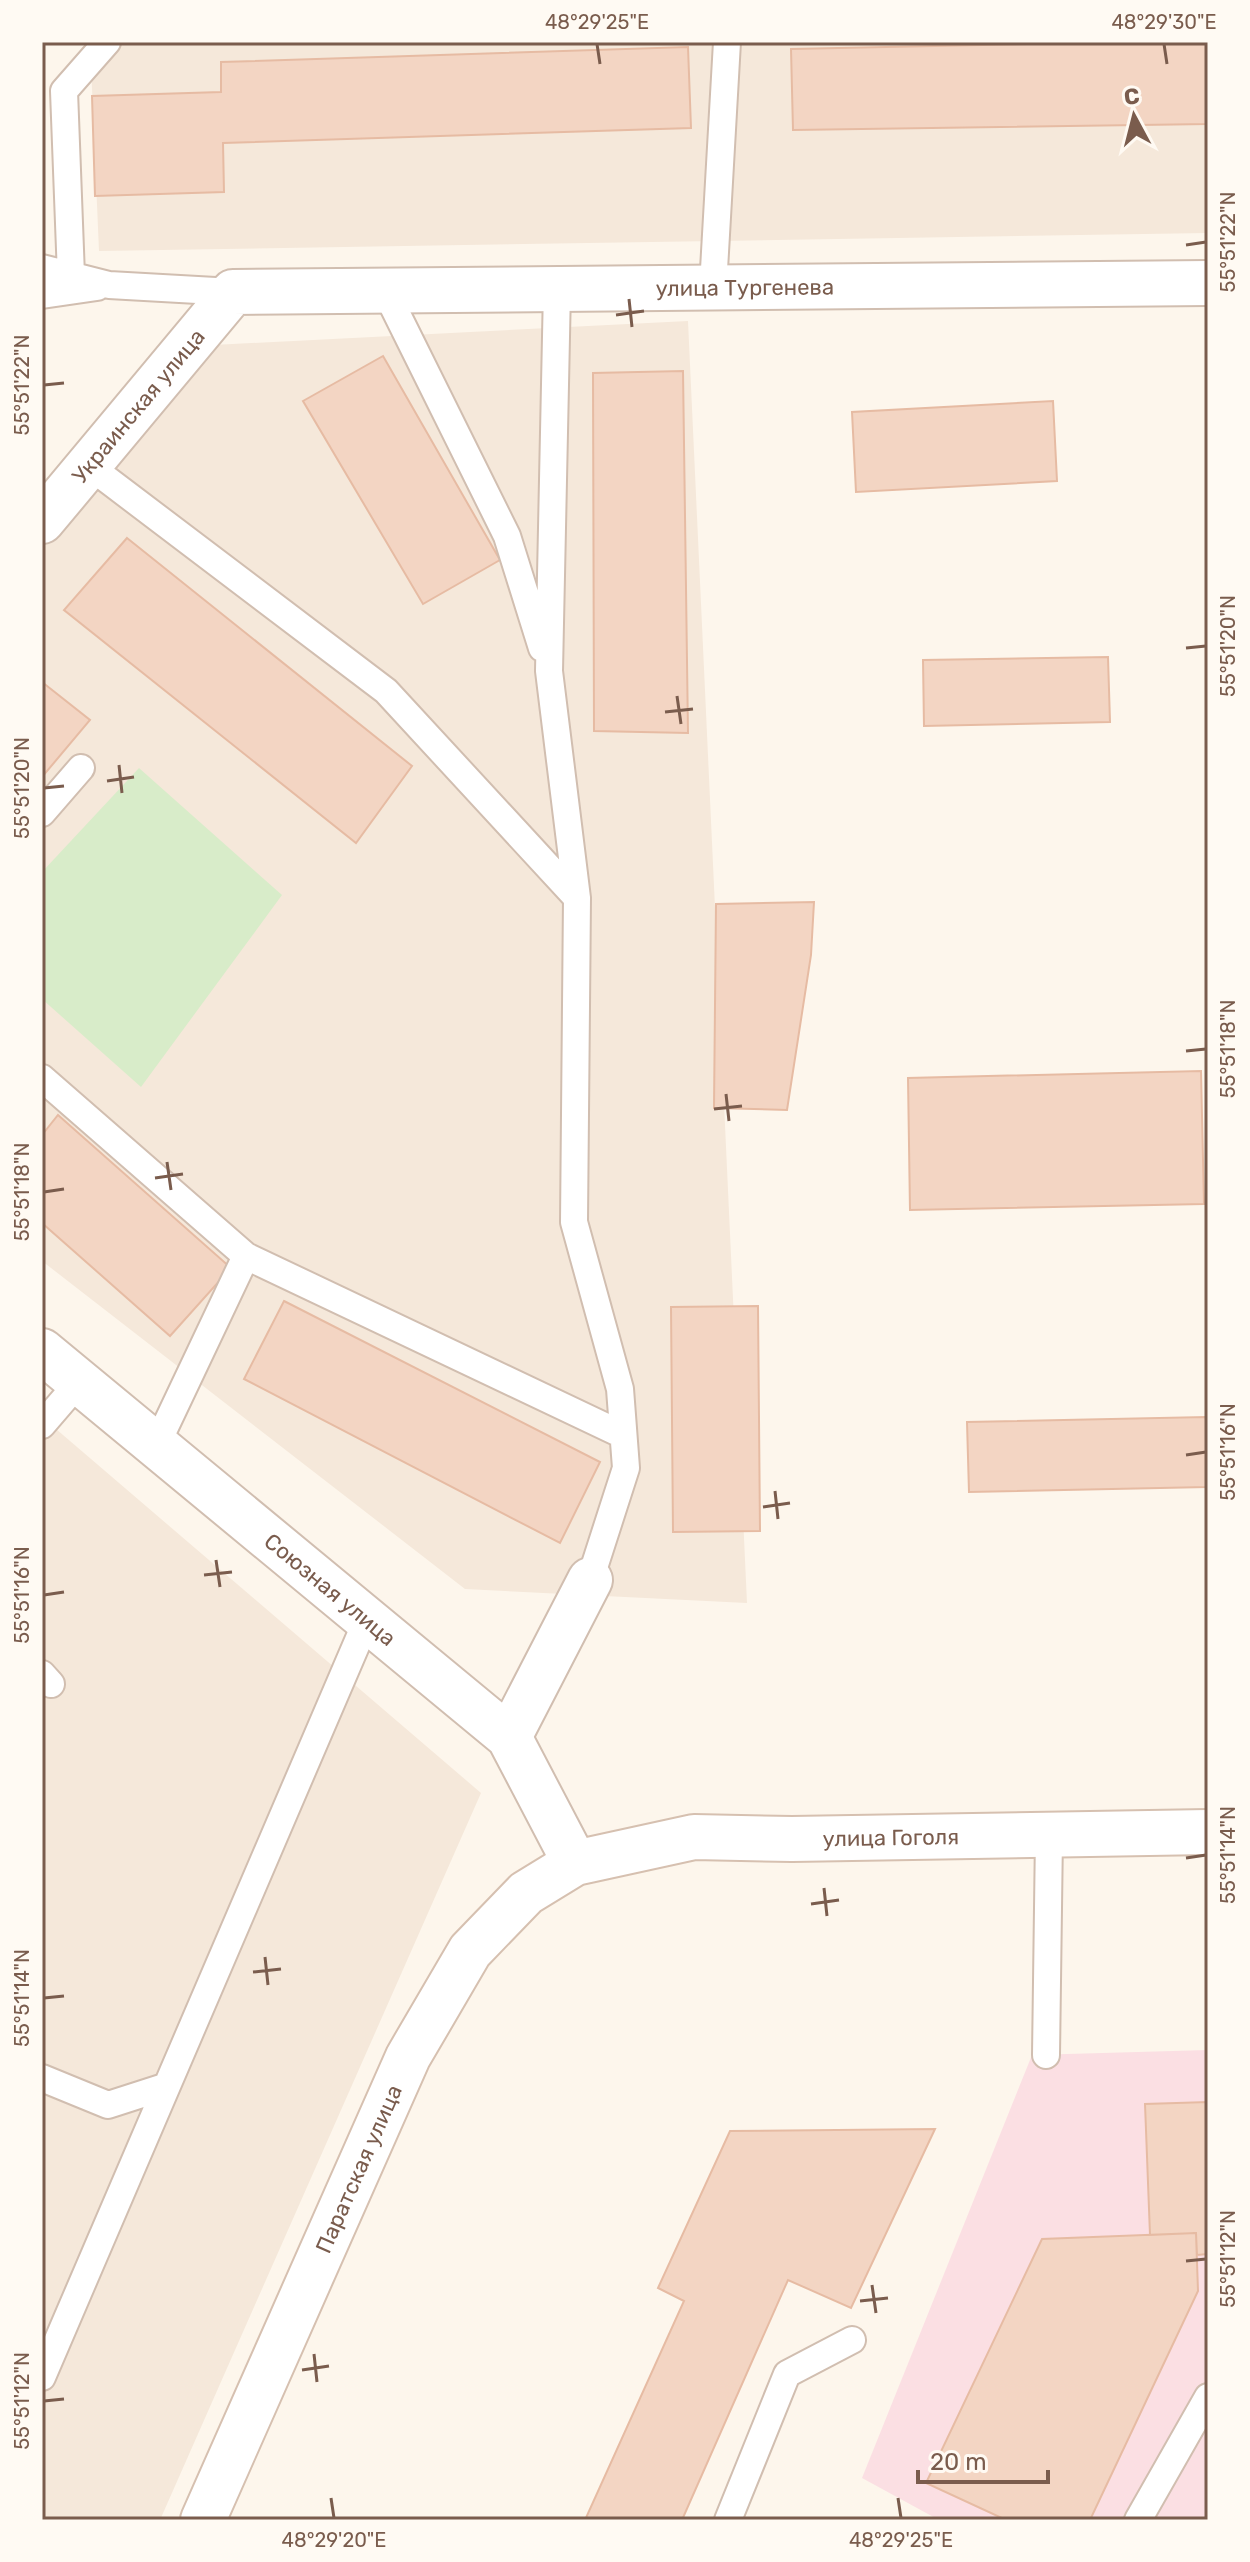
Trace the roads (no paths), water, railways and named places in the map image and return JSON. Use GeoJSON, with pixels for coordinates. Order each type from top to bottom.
{"type":"FeatureCollection","features":[{"type":"Feature","properties":{"kind":"street","name":"улица Тургенева"},"geometry":{"type":"LineString","coordinates":[[233,292],[1208,283]]}},
{"type":"Feature","properties":{"kind":"street","name":"Украинская улица"},"geometry":{"type":"LineString","coordinates":[[42,521],[233,292]]}},
{"type":"Feature","properties":{"kind":"street","name":"Союзная улица"},"geometry":{"type":"LineString","coordinates":[[42,1351],[509,1737],[575,1863]]}},
{"type":"Feature","properties":{"kind":"street"},"geometry":{"type":"LineString","coordinates":[[509,1737],[590,1580]]}},
{"type":"Feature","properties":{"kind":"street","name":"улица Гоголя"},"geometry":{"type":"LineString","coordinates":[[575,1863],[694,1837],[792,1839],[1208,1832]]}},
{"type":"Feature","properties":{"kind":"street","name":"Паратская улица"},"geometry":{"type":"LineString","coordinates":[[203,2520],[408,2057],[470,1951],[526,1893],[575,1863]]}},
{"type":"Feature","properties":{"kind":"lane"},"geometry":{"type":"LineString","coordinates":[[71,276],[64,91],[107,42]]}},
{"type":"Feature","properties":{"kind":"lane"},"geometry":{"type":"LineString","coordinates":[[713,287],[727,42]]}},
{"type":"Feature","properties":{"kind":"lane"},"geometry":{"type":"LineString","coordinates":[[42,268],[109,285],[233,292]]}},
{"type":"Feature","properties":{"kind":"lane"},"geometry":{"type":"LineString","coordinates":[[42,295],[109,285]]}},
{"type":"Feature","properties":{"kind":"lane"},"geometry":{"type":"LineString","coordinates":[[557,289],[549,671],[577,898],[574,1222],[620,1389],[626,1468],[590,1580]]}},
{"type":"Feature","properties":{"kind":"lane"},"geometry":{"type":"LineString","coordinates":[[385,290],[507,536],[549,671]]}},
{"type":"Feature","properties":{"kind":"lane"},"geometry":{"type":"LineString","coordinates":[[88,465],[386,691],[577,898]]}},
{"type":"Feature","properties":{"kind":"lane"},"geometry":{"type":"LineString","coordinates":[[42,813],[81,768]]}},
{"type":"Feature","properties":{"kind":"lane"},"geometry":{"type":"LineString","coordinates":[[42,1078],[246,1256],[623,1435]]}},
{"type":"Feature","properties":{"kind":"lane"},"geometry":{"type":"LineString","coordinates":[[156,1446],[246,1256]]}},
{"type":"Feature","properties":{"kind":"lane"},"geometry":{"type":"LineString","coordinates":[[42,1425],[79,1382]]}},
{"type":"Feature","properties":{"kind":"lane"},"geometry":{"type":"LineString","coordinates":[[42,2377],[367,1620]]}},
{"type":"Feature","properties":{"kind":"lane"},"geometry":{"type":"LineString","coordinates":[[1046,2055],[1049,1835]]}},
{"type":"Feature","properties":{"kind":"lane"},"geometry":{"type":"LineString","coordinates":[[42,2078],[108,2105],[167,2086]]}},
{"type":"Feature","properties":{"kind":"lane"},"geometry":{"type":"LineString","coordinates":[[728,2520],[787,2374],[852,2340]]}},
{"type":"Feature","properties":{"kind":"lane"},"geometry":{"type":"LineString","coordinates":[[1138,2520],[1208,2397]]}}]}
